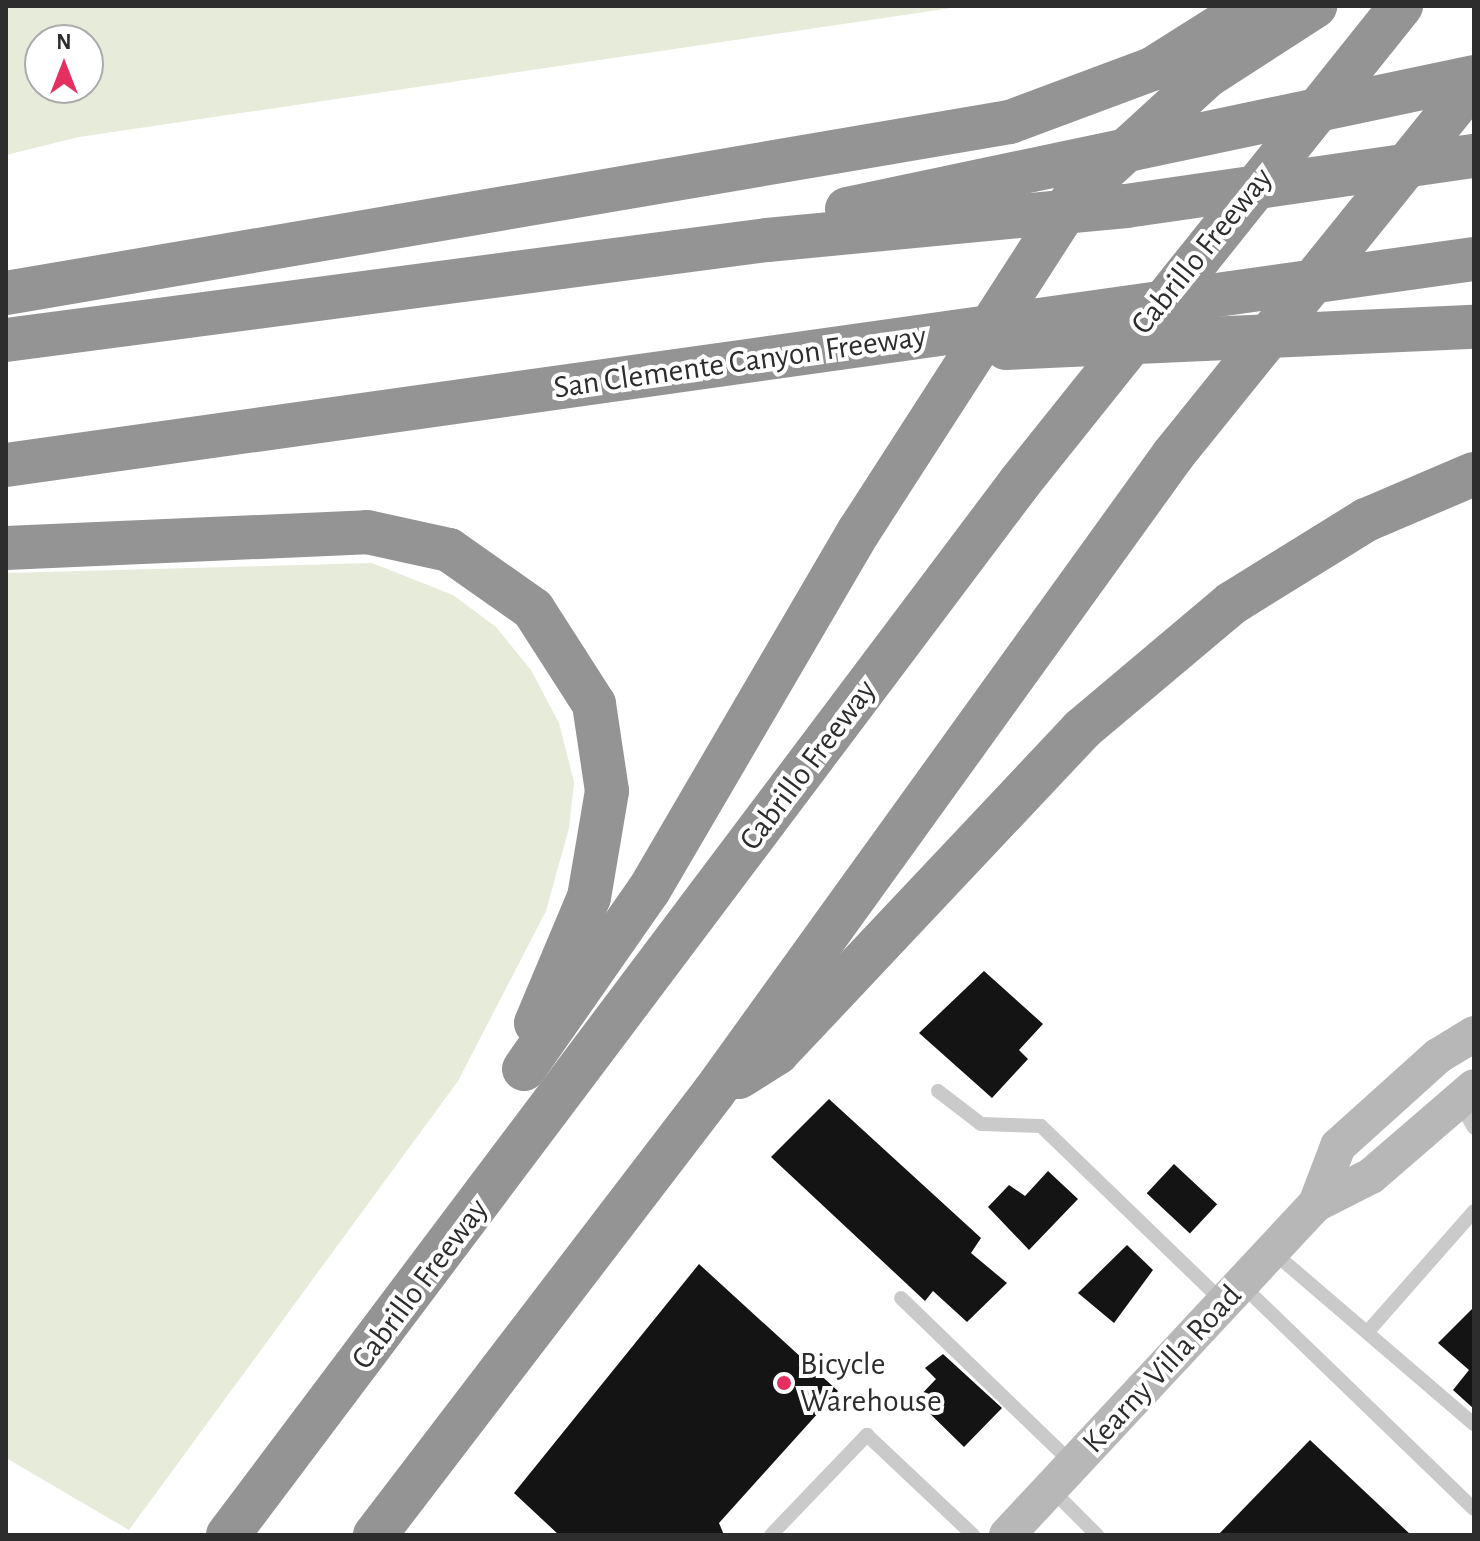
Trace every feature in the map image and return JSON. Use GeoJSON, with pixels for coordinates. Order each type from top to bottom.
{"type":"FeatureCollection","features":[{"type":"Feature","properties":{"kind":"highway"},"geometry":{"type":"LineString","coordinates":[[6,293],[1010,122],[1152,69],[1252,6]]}},
{"type":"Feature","properties":{"kind":"highway"},"geometry":{"type":"LineString","coordinates":[[524,1069],[649,890],[859,531],[1074,198],[1207,76],[1315,6]]}},
{"type":"Feature","properties":{"kind":"highway","name":"Cabrillo Freeway"},"geometry":{"type":"LineString","coordinates":[[228,1535],[1020,482],[1401,6]]}},
{"type":"Feature","properties":{"kind":"highway"},"geometry":{"type":"LineString","coordinates":[[767,240],[834,211],[1474,79]]}},
{"type":"Feature","properties":{"kind":"highway"},"geometry":{"type":"LineString","coordinates":[[375,1535],[714,1092],[1173,455],[1474,79]]}},
{"type":"Feature","properties":{"kind":"highway"},"geometry":{"type":"LineString","coordinates":[[6,340],[767,240],[1126,206],[1474,156]]}},
{"type":"Feature","properties":{"kind":"highway","name":"San Clemente Canyon Freeway"},"geometry":{"type":"LineString","coordinates":[[6,465],[1474,259]]}},
{"type":"Feature","properties":{"kind":"highway"},"geometry":{"type":"LineString","coordinates":[[836,348],[1086,347],[1474,327]]}},
{"type":"Feature","properties":{"kind":"highway"},"geometry":{"type":"LineString","coordinates":[[714,1092],[777,1053],[1081,730],[1232,603],[1366,520],[1474,474]]}},
{"type":"Feature","properties":{"kind":"highway"},"geometry":{"type":"LineString","coordinates":[[6,548],[367,532],[449,550],[533,609],[594,704],[607,791],[589,897],[540,1005],[524,1069],[526,1142]]}},
{"type":"Feature","properties":{"kind":"main road","name":"Kearny Villa Road"},"geometry":{"type":"LineString","coordinates":[[1316,1204],[1338,1146],[1438,1056],[1474,1034]]}},
{"type":"Feature","properties":{"kind":"main road","name":"Kearny Villa Road"},"geometry":{"type":"LineString","coordinates":[[1007,1535],[1316,1204],[1371,1176],[1468,1104]]}},
{"type":"Feature","properties":{"kind":"lane"},"geometry":{"type":"LineString","coordinates":[[938,1091],[981,1124],[1041,1126],[1474,1509]]}},
{"type":"Feature","properties":{"kind":"lane"},"geometry":{"type":"LineString","coordinates":[[1371,1328],[1474,1211]]}},
{"type":"Feature","properties":{"kind":"lane"},"geometry":{"type":"LineString","coordinates":[[1272,1252],[1371,1328],[1474,1424]]}},
{"type":"Feature","properties":{"kind":"lane"},"geometry":{"type":"LineString","coordinates":[[901,1298],[1062,1476],[1097,1535]]}},
{"type":"Feature","properties":{"kind":"lane"},"geometry":{"type":"LineString","coordinates":[[771,1535],[867,1435],[973,1535]]}},
{"type":"Feature","properties":{"kind":"green space"},"geometry":{"type":"Polygon","coordinates":[[[6,6],[965,6],[79,137],[6,155],[6,6]]]}},
{"type":"Feature","properties":{"kind":"green space"},"geometry":{"type":"Polygon","coordinates":[[[372,563],[453,595],[496,627],[531,670],[559,723],[574,782],[569,828],[546,911],[458,1081],[129,1530],[6,1458],[6,573],[372,563]]]}},
{"type":"Feature","properties":{"kind":"building"},"geometry":{"type":"Polygon","coordinates":[[[984,971],[1043,1024],[1019,1050],[1028,1059],[992,1098],[919,1033],[984,971]]]}},
{"type":"Feature","properties":{"kind":"building"},"geometry":{"type":"Polygon","coordinates":[[[829,1099],[981,1238],[971,1253],[1007,1283],[967,1322],[933,1291],[925,1301],[771,1157],[829,1099]]]}},
{"type":"Feature","properties":{"kind":"building"},"geometry":{"type":"Polygon","coordinates":[[[1174,1164],[1217,1204],[1190,1233],[1147,1193],[1174,1164]]]}},
{"type":"Feature","properties":{"kind":"building"},"geometry":{"type":"Polygon","coordinates":[[[1048,1171],[1078,1199],[1029,1250],[988,1207],[1009,1185],[1025,1196],[1048,1171]]]}},
{"type":"Feature","properties":{"kind":"building"},"geometry":{"type":"Polygon","coordinates":[[[1127,1245],[1153,1270],[1114,1323],[1078,1293],[1127,1245]]]}},
{"type":"Feature","properties":{"kind":"building"},"geometry":{"type":"Polygon","coordinates":[[[699,1264],[838,1391],[719,1523],[724,1535],[559,1535],[514,1493],[699,1264]]]}},
{"type":"Feature","properties":{"kind":"building"},"geometry":{"type":"Polygon","coordinates":[[[1474,1307],[1474,1409],[1453,1390],[1469,1370],[1438,1343],[1474,1307]]]}},
{"type":"Feature","properties":{"kind":"building"},"geometry":{"type":"Polygon","coordinates":[[[943,1354],[1002,1408],[964,1447],[916,1400],[936,1379],[925,1368],[943,1354]]]}},
{"type":"Feature","properties":{"kind":"building"},"geometry":{"type":"Polygon","coordinates":[[[1310,1440],[1411,1535],[1218,1535],[1310,1440]]]}},
{"type":"Feature","properties":{"kind":"place","name":"Bicycle Warehouse"},"geometry":{"type":"Point","coordinates":[784,1383]}}]}
